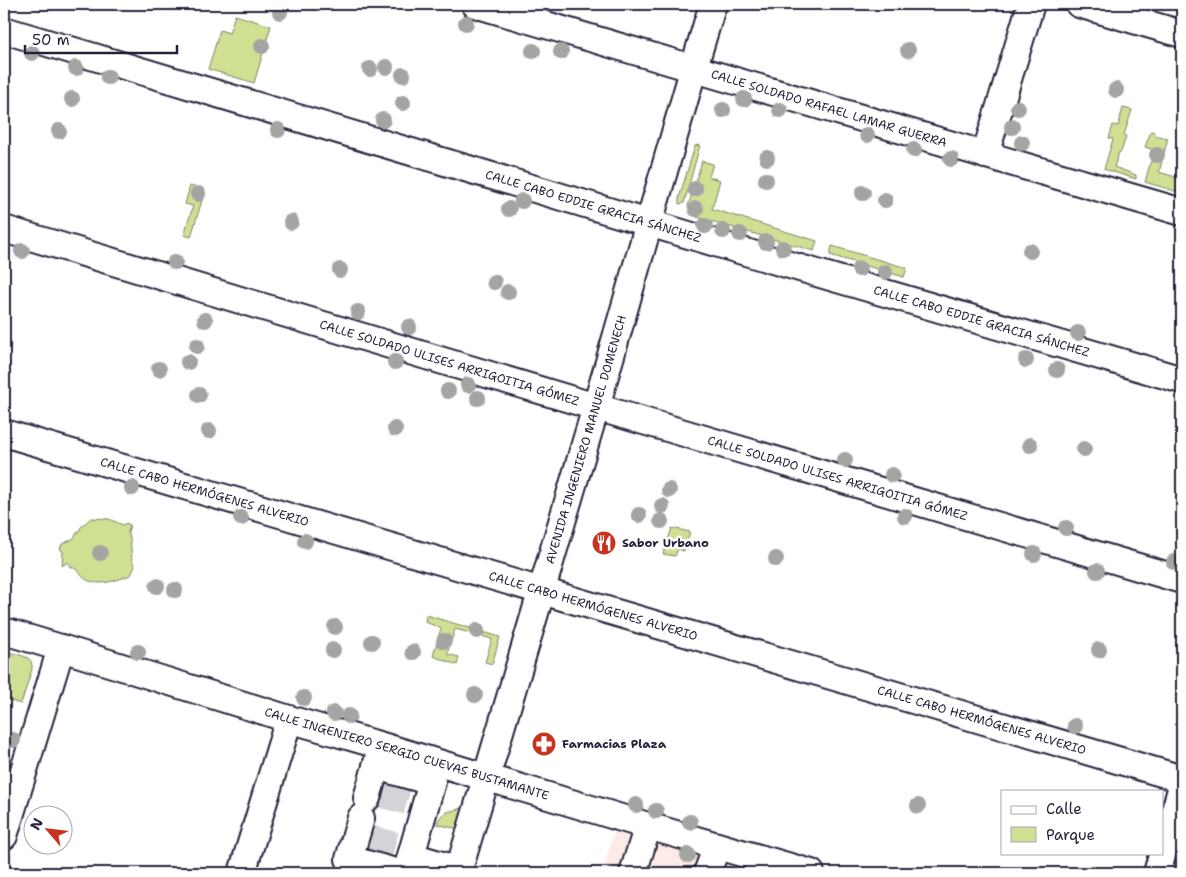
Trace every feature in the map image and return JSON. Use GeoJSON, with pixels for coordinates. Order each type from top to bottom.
{"type":"FeatureCollection","features":[{"type":"Feature","properties":{"kind":"street","name":"CALLE SOLDADO RAFAEL LAMAR GUERRA"},"geometry":{"type":"LineString","coordinates":[[475,4],[1182,212]]}},
{"type":"Feature","properties":{"kind":"street","name":"AVENIDA INGENIERO MANUEL DOMENECH"},"geometry":{"type":"LineString","coordinates":[[459,872],[713,4]]}},
{"type":"Feature","properties":{"kind":"street"},"geometry":{"type":"LineString","coordinates":[[985,155],[1031,4]]}},
{"type":"Feature","properties":{"kind":"street"},"geometry":{"type":"LineString","coordinates":[[1079,4],[1182,34]]}},
{"type":"Feature","properties":{"kind":"street","name":"CALLE CABO EDDIE GRACIA SÁNCHEZ"},"geometry":{"type":"LineString","coordinates":[[4,30],[1182,380]]}},
{"type":"Feature","properties":{"kind":"street","name":"CALLE SOLDADO ULISES ARRIGOITIA GÓMEZ"},"geometry":{"type":"LineString","coordinates":[[4,229],[1182,580]]}},
{"type":"Feature","properties":{"kind":"street","name":"CALLE CABO HERMÓGENES ALVERIO"},"geometry":{"type":"LineString","coordinates":[[4,433],[1182,779]]}},
{"type":"Feature","properties":{"kind":"street","name":"CALLE INGENIERO SERGIO CUEVAS BUSTAMANTE"},"geometry":{"type":"LineString","coordinates":[[4,631],[288,719],[379,756],[486,777],[717,846],[745,864],[803,872]]}},
{"type":"Feature","properties":{"kind":"street"},"geometry":{"type":"LineString","coordinates":[[4,836],[61,648]]}},
{"type":"Feature","properties":{"kind":"street"},"geometry":{"type":"LineString","coordinates":[[242,873],[288,719]]}},
{"type":"Feature","properties":{"kind":"street"},"geometry":{"type":"LineString","coordinates":[[407,860],[422,806],[432,782],[379,756],[368,812],[349,859],[407,860],[459,872]]}},
{"type":"Feature","properties":{"kind":"street"},"geometry":{"type":"LineString","coordinates":[[1164,851],[1182,786]]}},
{"type":"Feature","properties":{"kind":"street"},"geometry":{"type":"LineString","coordinates":[[633,873],[648,826]]}},
{"type":"Feature","properties":{"kind":"street"},"geometry":{"type":"LineString","coordinates":[[707,873],[717,846]]}},
{"type":"Feature","properties":{"kind":"street"},"geometry":{"type":"LineString","coordinates":[[1158,873],[1163,854]]}},
{"type":"Feature","properties":{"kind":"shaded area"},"geometry":{"type":"Polygon","coordinates":[[[615,829],[764,873],[602,873],[615,829]]]}},
{"type":"Feature","properties":{"kind":"green space"},"geometry":{"type":"Polygon","coordinates":[[[235,15],[271,26],[254,83],[208,69],[220,30],[229,33],[235,15]]]}},
{"type":"Feature","properties":{"kind":"green space"},"geometry":{"type":"Polygon","coordinates":[[[1123,108],[1132,110],[1121,152],[1119,152],[1114,167],[1136,175],[1136,179],[1104,169],[1113,139],[1109,138],[1113,125],[1118,126],[1123,108]]]}},
{"type":"Feature","properties":{"kind":"green space"},"geometry":{"type":"Polygon","coordinates":[[[1151,131],[1154,132],[1154,135],[1168,138],[1159,172],[1182,179],[1178,192],[1145,182],[1154,150],[1145,147],[1151,131]]]}},
{"type":"Feature","properties":{"kind":"green space"},"geometry":{"type":"Polygon","coordinates":[[[700,145],[684,203],[679,204],[679,198],[695,146],[700,145]]]}},
{"type":"Feature","properties":{"kind":"green space"},"geometry":{"type":"Polygon","coordinates":[[[702,161],[713,164],[709,177],[720,180],[712,209],[817,241],[814,251],[697,217],[690,213],[688,206],[702,161]]]}},
{"type":"Feature","properties":{"kind":"green space"},"geometry":{"type":"Polygon","coordinates":[[[190,186],[205,190],[191,237],[184,235],[193,206],[185,204],[190,186]]]}},
{"type":"Feature","properties":{"kind":"green space"},"geometry":{"type":"Polygon","coordinates":[[[832,246],[907,268],[904,277],[830,255],[832,246]]]}},
{"type":"Feature","properties":{"kind":"green space"},"geometry":{"type":"Polygon","coordinates":[[[91,518],[109,519],[123,525],[126,523],[130,525],[128,532],[132,560],[135,566],[131,575],[109,582],[97,583],[87,580],[76,569],[71,567],[68,562],[62,566],[63,551],[60,549],[62,544],[73,539],[82,526],[91,518]]]}},
{"type":"Feature","properties":{"kind":"green space"},"geometry":{"type":"Polygon","coordinates":[[[672,528],[690,532],[684,551],[678,549],[675,556],[663,554],[672,528]]]}},
{"type":"Feature","properties":{"kind":"green space"},"geometry":{"type":"Polygon","coordinates":[[[426,615],[500,637],[492,664],[485,662],[492,639],[455,629],[447,654],[459,657],[457,665],[433,656],[441,628],[425,622],[426,615]]]}},
{"type":"Feature","properties":{"kind":"green space"},"geometry":{"type":"Polygon","coordinates":[[[4,651],[25,657],[32,663],[32,669],[21,704],[4,699],[4,651]]]}},
{"type":"Feature","properties":{"kind":"green space"},"geometry":{"type":"Polygon","coordinates":[[[463,808],[458,829],[437,824],[444,814],[463,808]]]}},
{"type":"Feature","properties":{"kind":"tunnel"},"geometry":{"type":"LineString","coordinates":[[382,795],[419,805]]}},
{"type":"Feature","properties":{"kind":"tunnel"},"geometry":{"type":"LineString","coordinates":[[370,838],[406,848]]}},
{"type":"Feature","properties":{"kind":"place","name":"Sabor Urbano"},"geometry":{"type":"Point","coordinates":[604,543]}},
{"type":"Feature","properties":{"kind":"place","name":"Farmacias Plaza"},"geometry":{"type":"Point","coordinates":[544,744]}}]}
